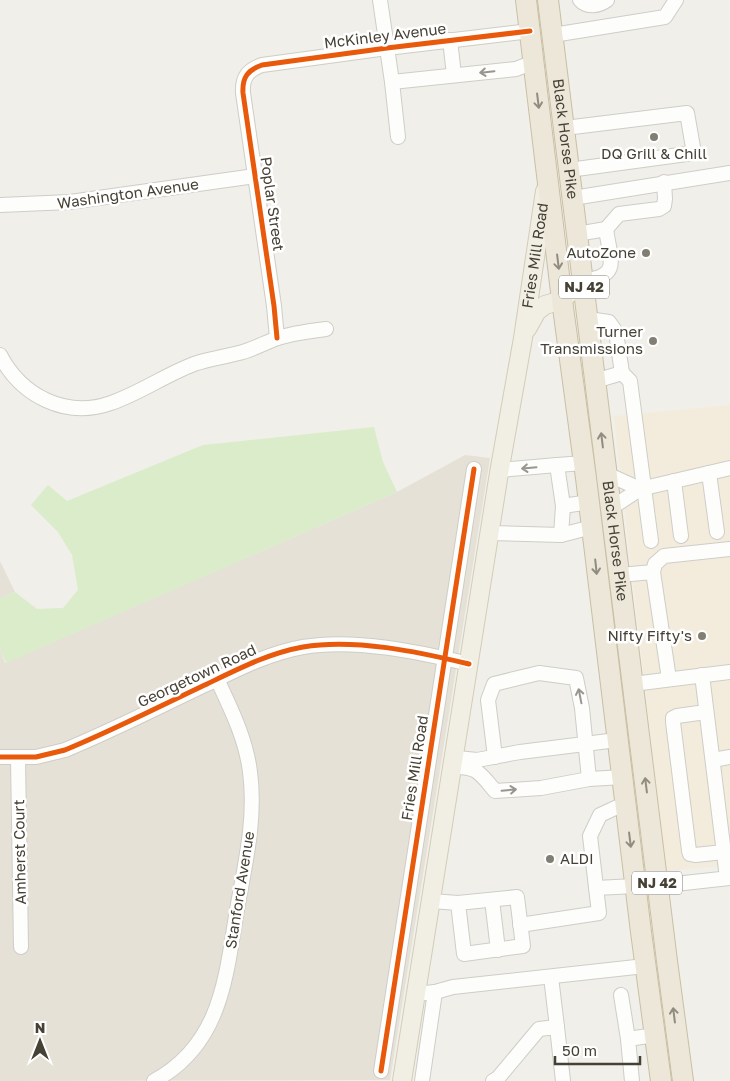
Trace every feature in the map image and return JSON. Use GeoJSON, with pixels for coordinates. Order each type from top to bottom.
{"type":"FeatureCollection","features":[{"type":"Feature","properties":{"kind":"highway","name":"Black Horse Pike"},"geometry":{"type":"LineString","coordinates":[[526,0],[635,886],[661,1081]]}},
{"type":"Feature","properties":{"kind":"highway","name":"Black Horse Pike"},"geometry":{"type":"LineString","coordinates":[[548,0],[657,886],[683,1081]]}},
{"type":"Feature","properties":{"kind":"highway"},"geometry":{"type":"LineString","coordinates":[[601,607],[609,618],[614,635],[619,669],[627,682],[633,684]]}},
{"type":"Feature","properties":{"kind":"highway"},"geometry":{"type":"LineString","coordinates":[[626,803],[641,806],[654,856]]}},
{"type":"Feature","properties":{"kind":"main road","name":"Fries Mill Road"},"geometry":{"type":"LineString","coordinates":[[402,1081],[523,338],[547,173]]}},
{"type":"Feature","properties":{"kind":"main road","name":"Fries Mill Road"},"geometry":{"type":"LineString","coordinates":[[523,338],[537,311],[545,305],[562,300],[583,280]]}},
{"type":"Feature","properties":{"kind":"street"},"geometry":{"type":"LineString","coordinates":[[380,0],[398,137]]}},
{"type":"Feature","properties":{"kind":"street"},"geometry":{"type":"LineString","coordinates":[[580,0],[583,4],[590,5],[607,0]]}},
{"type":"Feature","properties":{"kind":"street"},"geometry":{"type":"LineString","coordinates":[[553,35],[665,16],[676,0]]}},
{"type":"Feature","properties":{"kind":"street","name":"McKinley Avenue"},"geometry":{"type":"LineString","coordinates":[[247,73],[253,68],[262,65],[530,31]]}},
{"type":"Feature","properties":{"kind":"street"},"geometry":{"type":"LineString","coordinates":[[450,40],[454,76]]}},
{"type":"Feature","properties":{"kind":"street"},"geometry":{"type":"LineString","coordinates":[[392,82],[516,69],[534,62]]}},
{"type":"Feature","properties":{"kind":"street","name":"Poplar Street"},"geometry":{"type":"LineString","coordinates":[[247,73],[244,79],[243,93],[277,338]]}},
{"type":"Feature","properties":{"kind":"street"},"geometry":{"type":"LineString","coordinates":[[565,128],[687,113],[694,153],[569,170]]}},
{"type":"Feature","properties":{"kind":"street"},"geometry":{"type":"LineString","coordinates":[[573,198],[730,173]]}},
{"type":"Feature","properties":{"kind":"street","name":"Washington Avenue"},"geometry":{"type":"LineString","coordinates":[[0,205],[70,202],[255,176]]}},
{"type":"Feature","properties":{"kind":"street"},"geometry":{"type":"LineString","coordinates":[[577,234],[606,229],[619,214],[659,209],[664,206],[664,182]]}},
{"type":"Feature","properties":{"kind":"street"},"geometry":{"type":"LineString","coordinates":[[583,280],[596,279],[608,273],[612,266],[606,229]]}},
{"type":"Feature","properties":{"kind":"street"},"geometry":{"type":"LineString","coordinates":[[588,319],[609,322],[616,332],[622,373],[630,381],[651,541]]}},
{"type":"Feature","properties":{"kind":"street"},"geometry":{"type":"LineString","coordinates":[[0,355],[10,372],[32,393],[52,404],[82,408],[111,403],[193,365],[239,353],[277,338],[326,329]]}},
{"type":"Feature","properties":{"kind":"street"},"geometry":{"type":"LineString","coordinates":[[595,381],[622,373]]}},
{"type":"Feature","properties":{"kind":"street"},"geometry":{"type":"LineString","coordinates":[[500,470],[584,463]]}},
{"type":"Feature","properties":{"kind":"street"},"geometry":{"type":"LineString","coordinates":[[557,465],[564,506],[561,535]]}},
{"type":"Feature","properties":{"kind":"street"},"geometry":{"type":"LineString","coordinates":[[611,508],[643,488],[730,468]]}},
{"type":"Feature","properties":{"kind":"street","name":"Fries Mill Road"},"geometry":{"type":"LineString","coordinates":[[381,1071],[474,469]]}},
{"type":"Feature","properties":{"kind":"street"},"geometry":{"type":"LineString","coordinates":[[710,473],[717,532]]}},
{"type":"Feature","properties":{"kind":"street"},"geometry":{"type":"LineString","coordinates":[[607,474],[643,488]]}},
{"type":"Feature","properties":{"kind":"street"},"geometry":{"type":"LineString","coordinates":[[674,481],[681,536]]}},
{"type":"Feature","properties":{"kind":"street"},"geometry":{"type":"LineString","coordinates":[[564,506],[589,502]]}},
{"type":"Feature","properties":{"kind":"street"},"geometry":{"type":"LineString","coordinates":[[490,533],[561,535],[592,527]]}},
{"type":"Feature","properties":{"kind":"street"},"geometry":{"type":"LineString","coordinates":[[669,679],[653,572],[655,564],[664,556],[730,549]]}},
{"type":"Feature","properties":{"kind":"street"},"geometry":{"type":"LineString","coordinates":[[620,575],[653,572]]}},
{"type":"Feature","properties":{"kind":"street","name":"Georgetown Road"},"geometry":{"type":"LineString","coordinates":[[0,757],[18,758],[50,754],[81,744],[217,679],[270,656],[295,649],[316,645],[366,645],[469,664]]}},
{"type":"Feature","properties":{"kind":"street"},"geometry":{"type":"LineString","coordinates":[[633,684],[730,672]]}},
{"type":"Feature","properties":{"kind":"street"},"geometry":{"type":"LineString","coordinates":[[495,757],[488,700],[494,684],[539,674],[576,678],[582,708],[589,779]]}},
{"type":"Feature","properties":{"kind":"street"},"geometry":{"type":"LineString","coordinates":[[657,886],[729,878],[724,852],[724,789],[713,760],[702,675]]}},
{"type":"Feature","properties":{"kind":"street","name":"Stanford Avenue"},"geometry":{"type":"LineString","coordinates":[[154,1081],[172,1069],[193,1049],[208,1026],[216,1008],[227,975],[250,842],[251,786],[247,756],[235,720],[217,679]]}},
{"type":"Feature","properties":{"kind":"street"},"geometry":{"type":"LineString","coordinates":[[706,712],[673,718],[688,851],[690,854],[695,855],[724,852]]}},
{"type":"Feature","properties":{"kind":"street"},"geometry":{"type":"LineString","coordinates":[[453,762],[617,740]]}},
{"type":"Feature","properties":{"kind":"street"},"geometry":{"type":"LineString","coordinates":[[713,760],[730,757]]}},
{"type":"Feature","properties":{"kind":"street","name":"Amherst Court"},"geometry":{"type":"LineString","coordinates":[[18,758],[21,947]]}},
{"type":"Feature","properties":{"kind":"street"},"geometry":{"type":"LineString","coordinates":[[453,762],[480,773],[495,791],[541,788],[589,779],[622,777]]}},
{"type":"Feature","properties":{"kind":"street"},"geometry":{"type":"LineString","coordinates":[[520,925],[598,913],[590,836],[600,815],[626,803]]}},
{"type":"Feature","properties":{"kind":"street"},"geometry":{"type":"LineString","coordinates":[[596,888],[635,886]]}},
{"type":"Feature","properties":{"kind":"street"},"geometry":{"type":"LineString","coordinates":[[431,901],[458,903],[517,897],[523,946],[464,954],[458,903]]}},
{"type":"Feature","properties":{"kind":"street"},"geometry":{"type":"LineString","coordinates":[[492,900],[498,950]]}},
{"type":"Feature","properties":{"kind":"street"},"geometry":{"type":"LineString","coordinates":[[416,994],[435,992],[453,987],[645,966]]}},
{"type":"Feature","properties":{"kind":"street"},"geometry":{"type":"LineString","coordinates":[[551,977],[563,1081]]}},
{"type":"Feature","properties":{"kind":"street"},"geometry":{"type":"LineString","coordinates":[[422,1081],[435,992]]}},
{"type":"Feature","properties":{"kind":"street"},"geometry":{"type":"LineString","coordinates":[[622,995],[632,1081]]}},
{"type":"Feature","properties":{"kind":"street"},"geometry":{"type":"LineString","coordinates":[[493,1081],[498,1078],[539,1029],[557,1027]]}},
{"type":"Feature","properties":{"kind":"street"},"geometry":{"type":"LineString","coordinates":[[628,1039],[655,1035]]}},
{"type":"Feature","properties":{"kind":"shaded area"},"geometry":{"type":"Polygon","coordinates":[[[730,405],[730,865],[666,871],[614,416],[730,405]]]}},
{"type":"Feature","properties":{"kind":"shaded area"},"geometry":{"type":"Polygon","coordinates":[[[465,455],[490,458],[390,1080],[0,1081],[0,650],[5,663],[397,492],[465,455]]]}},
{"type":"Feature","properties":{"kind":"shaded area"},"geometry":{"type":"Polygon","coordinates":[[[0,561],[15,592],[0,599],[0,561]]]}},
{"type":"Feature","properties":{"kind":"green space"},"geometry":{"type":"Polygon","coordinates":[[[374,427],[383,462],[397,492],[6,663],[0,650],[0,599],[15,592],[37,609],[63,608],[78,590],[72,555],[58,532],[31,505],[48,485],[67,501],[203,445],[374,427]]]}},
{"type":"Feature","properties":{"kind":"cycle path"},"geometry":{"type":"LineString","coordinates":[[277,338],[243,93],[247,75],[253,69],[262,65],[530,31]]}},
{"type":"Feature","properties":{"kind":"cycle path"},"geometry":{"type":"LineString","coordinates":[[381,1071],[474,469]]}},
{"type":"Feature","properties":{"kind":"cycle path"},"geometry":{"type":"LineString","coordinates":[[0,757],[36,757],[65,750],[254,662],[278,653],[303,647],[343,644],[365,645],[408,651],[469,664]]}},
{"type":"Feature","properties":{"kind":"place","name":"DQ Grill & Chill"},"geometry":{"type":"Point","coordinates":[654,137]}},
{"type":"Feature","properties":{"kind":"place","name":"AutoZone"},"geometry":{"type":"Point","coordinates":[646,253]}},
{"type":"Feature","properties":{"kind":"place","name":"Turner Transmissions"},"geometry":{"type":"Point","coordinates":[653,341]}},
{"type":"Feature","properties":{"kind":"place","name":"Nifty Fifty's"},"geometry":{"type":"Point","coordinates":[702,636]}},
{"type":"Feature","properties":{"kind":"place","name":"ALDI"},"geometry":{"type":"Point","coordinates":[550,859]}}]}
